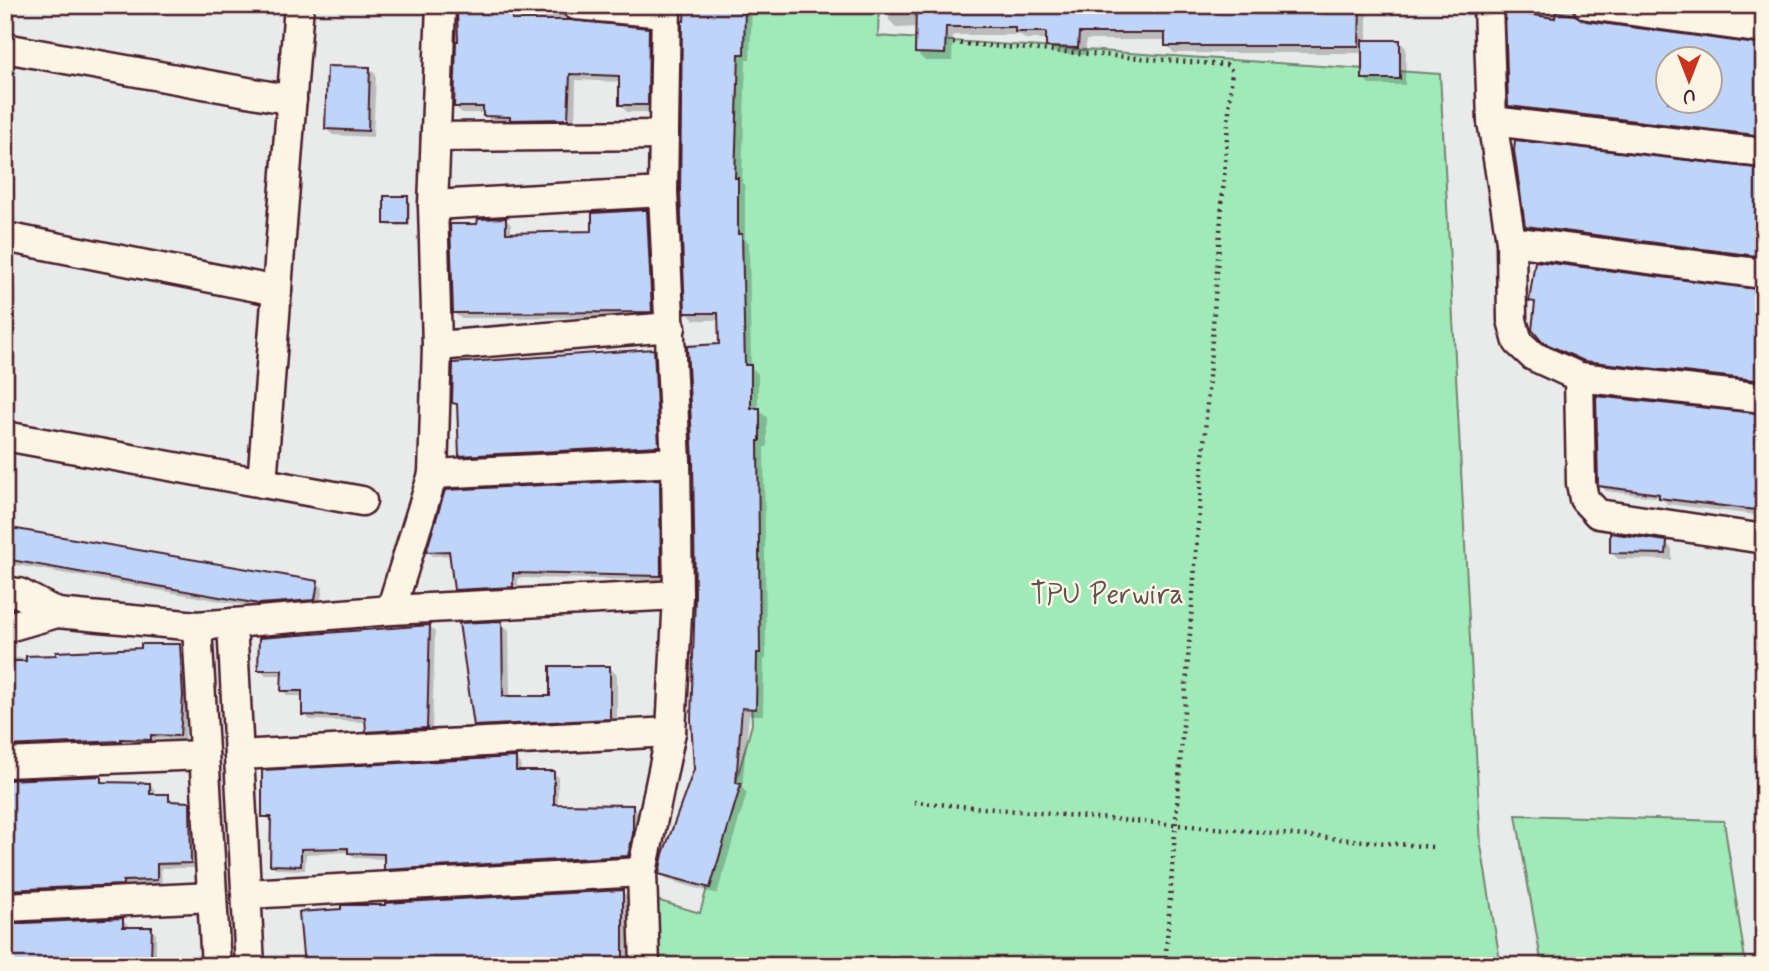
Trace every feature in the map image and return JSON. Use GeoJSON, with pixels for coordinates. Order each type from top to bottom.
{"type":"FeatureCollection","features":[{"type":"Feature","properties":{"kind":"street"},"geometry":{"type":"LineString","coordinates":[[262,483],[299,5]]}},
{"type":"Feature","properties":{"kind":"street"},"geometry":{"type":"LineString","coordinates":[[391,610],[433,474],[437,346],[433,205],[441,5]]}},
{"type":"Feature","properties":{"kind":"street"},"geometry":{"type":"LineString","coordinates":[[576,5],[665,9],[663,191],[671,327],[678,595],[671,732],[642,872],[645,966]]}},
{"type":"Feature","properties":{"kind":"street"},"geometry":{"type":"LineString","coordinates":[[1488,5],[1492,121],[1511,241],[1512,320],[1518,342],[1533,356],[1578,377],[1764,398]]}},
{"type":"Feature","properties":{"kind":"street"},"geometry":{"type":"LineString","coordinates":[[1588,5],[1764,29]]}},
{"type":"Feature","properties":{"kind":"street"},"geometry":{"type":"LineString","coordinates":[[5,48],[292,100]]}},
{"type":"Feature","properties":{"kind":"street"},"geometry":{"type":"LineString","coordinates":[[1492,121],[1764,153]]}},
{"type":"Feature","properties":{"kind":"street"},"geometry":{"type":"LineString","coordinates":[[436,137],[662,135]]}},
{"type":"Feature","properties":{"kind":"street"},"geometry":{"type":"LineString","coordinates":[[433,205],[663,191]]}},
{"type":"Feature","properties":{"kind":"street"},"geometry":{"type":"LineString","coordinates":[[5,237],[277,290]]}},
{"type":"Feature","properties":{"kind":"street"},"geometry":{"type":"LineString","coordinates":[[1511,241],[1764,274]]}},
{"type":"Feature","properties":{"kind":"street"},"geometry":{"type":"LineString","coordinates":[[437,346],[671,327]]}},
{"type":"Feature","properties":{"kind":"street"},"geometry":{"type":"LineString","coordinates":[[1578,377],[1581,483],[1584,499],[1598,514],[1764,539]]}},
{"type":"Feature","properties":{"kind":"street"},"geometry":{"type":"LineString","coordinates":[[5,436],[362,501]]}},
{"type":"Feature","properties":{"kind":"street"},"geometry":{"type":"LineString","coordinates":[[433,474],[676,462]]}},
{"type":"Feature","properties":{"kind":"street"},"geometry":{"type":"LineString","coordinates":[[5,591],[19,593],[57,613]]}},
{"type":"Feature","properties":{"kind":"street"},"geometry":{"type":"LineString","coordinates":[[5,628],[57,613],[197,626],[391,610],[678,595]]}},
{"type":"Feature","properties":{"kind":"street"},"geometry":{"type":"LineString","coordinates":[[232,623],[250,966]]}},
{"type":"Feature","properties":{"kind":"street"},"geometry":{"type":"LineString","coordinates":[[197,626],[216,966]]}},
{"type":"Feature","properties":{"kind":"street"},"geometry":{"type":"LineString","coordinates":[[239,755],[671,732]]}},
{"type":"Feature","properties":{"kind":"street"},"geometry":{"type":"LineString","coordinates":[[5,764],[204,755]]}},
{"type":"Feature","properties":{"kind":"street"},"geometry":{"type":"LineString","coordinates":[[247,894],[642,872]]}},
{"type":"Feature","properties":{"kind":"street"},"geometry":{"type":"LineString","coordinates":[[5,907],[212,897]]}},
{"type":"Feature","properties":{"kind":"path"},"geometry":{"type":"LineString","coordinates":[[953,43],[1230,66],[1232,76],[1165,966]]}},
{"type":"Feature","properties":{"kind":"path"},"geometry":{"type":"LineString","coordinates":[[914,802],[1433,847]]}},
{"type":"Feature","properties":{"kind":"green space","name":"TPU Perwira"},"geometry":{"type":"Polygon","coordinates":[[[736,5],[879,5],[878,36],[1440,74],[1481,846],[1501,966],[637,966],[633,893],[700,913],[752,724],[732,256],[736,5]]]}},
{"type":"Feature","properties":{"kind":"green space"},"geometry":{"type":"Polygon","coordinates":[[[1516,815],[1724,821],[1746,966],[1542,966],[1516,815]]]}},
{"type":"Feature","properties":{"kind":"building"},"geometry":{"type":"Polygon","coordinates":[[[685,5],[745,5],[744,54],[739,54],[735,178],[738,178],[738,234],[742,234],[745,365],[751,365],[751,408],[760,408],[760,653],[757,653],[756,709],[742,708],[736,783],[741,784],[710,888],[659,874],[663,854],[694,769],[691,719],[695,595],[693,461],[687,346],[719,344],[718,313],[685,313],[680,192],[682,21],[685,5]]]}},
{"type":"Feature","properties":{"kind":"building"},"geometry":{"type":"Polygon","coordinates":[[[916,5],[1360,5],[1359,46],[1165,46],[1165,33],[1079,33],[1078,48],[1046,47],[1046,32],[1015,32],[1015,27],[946,27],[945,54],[915,53],[916,5]]]}},
{"type":"Feature","properties":{"kind":"building"},"geometry":{"type":"Polygon","coordinates":[[[512,8],[512,20],[570,20],[649,28],[648,105],[619,105],[619,76],[570,74],[568,119],[510,120],[510,117],[483,116],[483,107],[454,107],[457,11],[512,8]]]}},
{"type":"Feature","properties":{"kind":"building"},"geometry":{"type":"Polygon","coordinates":[[[1505,11],[1555,18],[1556,12],[1575,15],[1586,21],[1764,45],[1764,136],[1508,106],[1505,11]]]}},
{"type":"Feature","properties":{"kind":"building"},"geometry":{"type":"Polygon","coordinates":[[[1362,40],[1400,40],[1400,79],[1362,79],[1362,40]]]}},
{"type":"Feature","properties":{"kind":"building"},"geometry":{"type":"Polygon","coordinates":[[[327,66],[370,67],[368,131],[325,129],[327,66]]]}},
{"type":"Feature","properties":{"kind":"building"},"geometry":{"type":"Polygon","coordinates":[[[1515,140],[1764,169],[1764,257],[1525,226],[1514,151],[1515,140]]]}},
{"type":"Feature","properties":{"kind":"building"},"geometry":{"type":"Polygon","coordinates":[[[384,196],[408,196],[408,224],[384,224],[384,196]]]}},
{"type":"Feature","properties":{"kind":"building"},"geometry":{"type":"Polygon","coordinates":[[[647,210],[652,312],[453,313],[450,224],[477,224],[478,219],[506,218],[506,233],[592,231],[592,213],[647,210]]]}},
{"type":"Feature","properties":{"kind":"building"},"geometry":{"type":"Polygon","coordinates":[[[1535,261],[1764,290],[1764,381],[1584,361],[1542,342],[1532,330],[1535,302],[1529,301],[1535,261]]]}},
{"type":"Feature","properties":{"kind":"building"},"geometry":{"type":"Polygon","coordinates":[[[654,349],[659,446],[459,456],[457,404],[452,403],[453,363],[654,349]]]}},
{"type":"Feature","properties":{"kind":"building"},"geometry":{"type":"Polygon","coordinates":[[[1596,396],[1764,414],[1764,511],[1659,498],[1659,494],[1598,486],[1596,396]]]}},
{"type":"Feature","properties":{"kind":"building"},"geometry":{"type":"Polygon","coordinates":[[[660,479],[661,576],[513,573],[513,587],[454,590],[449,551],[426,552],[445,490],[660,479]]]}},
{"type":"Feature","properties":{"kind":"building"},"geometry":{"type":"Polygon","coordinates":[[[5,527],[318,581],[315,600],[259,604],[5,559],[5,527]]]}},
{"type":"Feature","properties":{"kind":"building"},"geometry":{"type":"Polygon","coordinates":[[[1610,533],[1667,541],[1666,554],[1610,553],[1610,533]]]}},
{"type":"Feature","properties":{"kind":"building"},"geometry":{"type":"Polygon","coordinates":[[[502,621],[503,696],[550,696],[550,666],[610,666],[610,719],[474,726],[459,623],[502,621]]]}},
{"type":"Feature","properties":{"kind":"building"},"geometry":{"type":"Polygon","coordinates":[[[430,625],[427,728],[366,732],[365,717],[302,715],[302,691],[281,691],[282,670],[258,670],[259,638],[430,625]]]}},
{"type":"Feature","properties":{"kind":"building"},"geometry":{"type":"Polygon","coordinates":[[[141,644],[180,644],[183,696],[180,736],[151,735],[151,740],[121,739],[5,746],[6,661],[26,661],[26,656],[56,655],[56,652],[141,648],[141,644]]]}},
{"type":"Feature","properties":{"kind":"building"},"geometry":{"type":"Polygon","coordinates":[[[516,757],[516,771],[554,771],[554,804],[633,805],[633,834],[628,856],[384,870],[384,854],[348,853],[348,848],[301,849],[301,866],[270,865],[271,817],[262,817],[262,770],[516,757]]]}},
{"type":"Feature","properties":{"kind":"building"},"geometry":{"type":"Polygon","coordinates":[[[101,776],[101,782],[150,783],[150,794],[169,794],[169,801],[190,802],[191,863],[157,864],[157,880],[123,881],[123,885],[5,890],[5,780],[101,776]]]}},
{"type":"Feature","properties":{"kind":"building"},"geometry":{"type":"Polygon","coordinates":[[[623,890],[623,966],[304,966],[299,912],[341,909],[341,905],[385,905],[623,890]]]}},
{"type":"Feature","properties":{"kind":"building"},"geometry":{"type":"Polygon","coordinates":[[[123,918],[123,927],[152,927],[151,960],[90,961],[90,966],[5,966],[5,924],[123,918]]]}}]}
